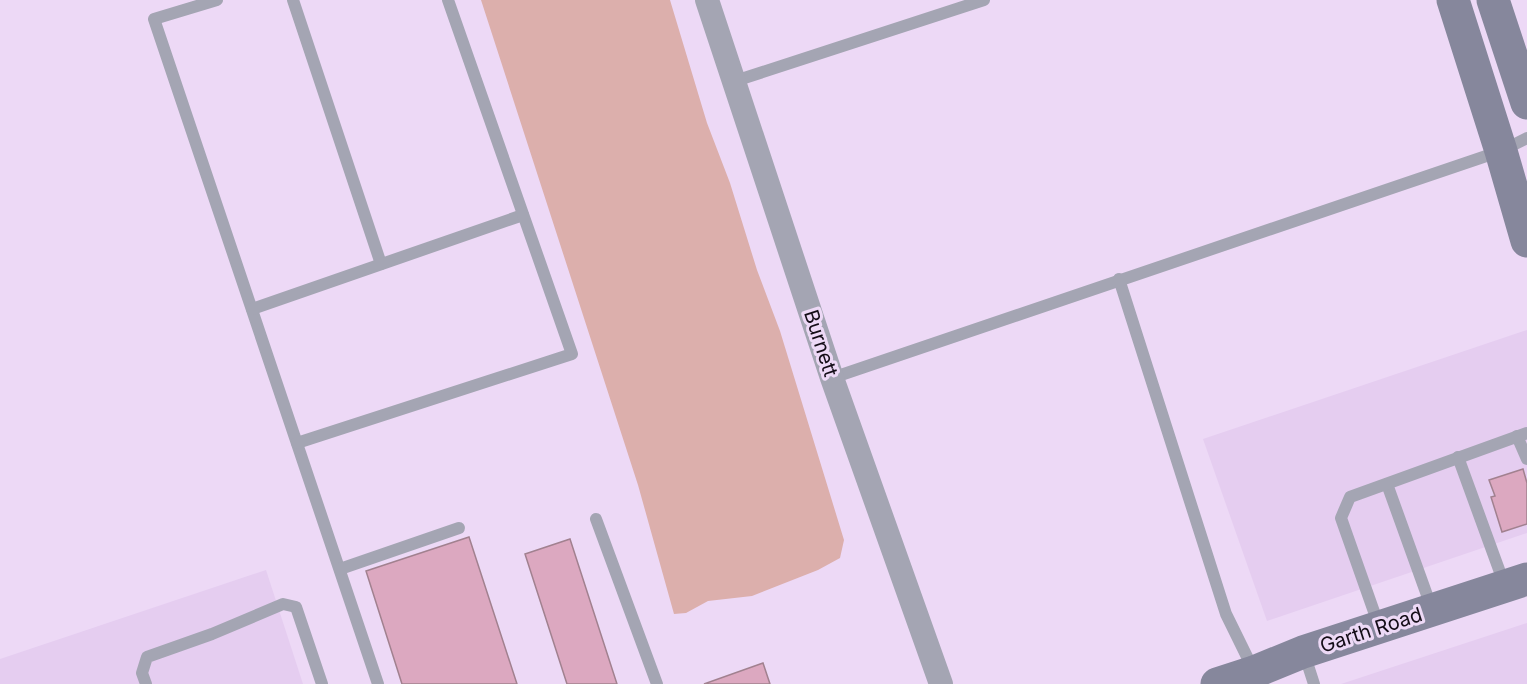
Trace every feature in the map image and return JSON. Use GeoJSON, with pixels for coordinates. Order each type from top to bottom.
{"type":"FeatureCollection","features":[{"type":"Feature","properties":{"kind":"main road"},"geometry":{"type":"LineString","coordinates":[[1453,0],[1514,145],[1527,241]]}},
{"type":"Feature","properties":{"kind":"main road"},"geometry":{"type":"LineString","coordinates":[[1493,0],[1527,103]]}},
{"type":"Feature","properties":{"kind":"main road","name":"Garth Road"},"geometry":{"type":"LineString","coordinates":[[1216,684],[1254,672],[1303,652],[1516,582]]}},
{"type":"Feature","properties":{"kind":"street","name":"Burnett"},"geometry":{"type":"LineString","coordinates":[[707,0],[832,378],[941,684]]}},
{"type":"Feature","properties":{"kind":"lane"},"geometry":{"type":"LineString","coordinates":[[217,0],[154,19],[378,684]]}},
{"type":"Feature","properties":{"kind":"lane"},"geometry":{"type":"LineString","coordinates":[[293,0],[381,264]]}},
{"type":"Feature","properties":{"kind":"lane"},"geometry":{"type":"LineString","coordinates":[[297,443],[572,354],[448,0]]}},
{"type":"Feature","properties":{"kind":"lane"},"geometry":{"type":"LineString","coordinates":[[735,81],[984,0]]}},
{"type":"Feature","properties":{"kind":"lane"},"geometry":{"type":"LineString","coordinates":[[832,378],[1514,145]]}},
{"type":"Feature","properties":{"kind":"lane"},"geometry":{"type":"LineString","coordinates":[[252,309],[523,215]]}},
{"type":"Feature","properties":{"kind":"lane"},"geometry":{"type":"LineString","coordinates":[[1119,279],[1226,614],[1254,672]]}},
{"type":"Feature","properties":{"kind":"lane"},"geometry":{"type":"LineString","coordinates":[[1380,627],[1341,518],[1350,497],[1522,434],[1527,459]]}},
{"type":"Feature","properties":{"kind":"lane"},"geometry":{"type":"LineString","coordinates":[[1458,457],[1516,582]]}},
{"type":"Feature","properties":{"kind":"lane"},"geometry":{"type":"LineString","coordinates":[[1387,483],[1432,610]]}},
{"type":"Feature","properties":{"kind":"lane"},"geometry":{"type":"LineString","coordinates":[[596,519],[657,684]]}},
{"type":"Feature","properties":{"kind":"lane"},"geometry":{"type":"LineString","coordinates":[[340,569],[459,528]]}},
{"type":"Feature","properties":{"kind":"lane"},"geometry":{"type":"LineString","coordinates":[[146,684],[142,673],[147,657],[212,634],[283,604],[296,607],[322,684]]}},
{"type":"Feature","properties":{"kind":"lane"},"geometry":{"type":"LineString","coordinates":[[1303,652],[1314,684]]}},
{"type":"Feature","properties":{"kind":"shaded area"},"geometry":{"type":"Polygon","coordinates":[[[481,0],[670,0],[707,123],[730,183],[757,270],[780,331],[844,540],[840,558],[818,570],[752,596],[708,601],[686,613],[674,614],[638,485],[481,0]]]}},
{"type":"Feature","properties":{"kind":"shaded area"},"geometry":{"type":"Polygon","coordinates":[[[1527,330],[1527,533],[1267,621],[1203,439],[1527,330]]]}},
{"type":"Feature","properties":{"kind":"shaded area"},"geometry":{"type":"Polygon","coordinates":[[[266,570],[303,684],[0,684],[0,659],[266,570]]]}},
{"type":"Feature","properties":{"kind":"shaded area"},"geometry":{"type":"Polygon","coordinates":[[[1527,623],[1527,684],[1341,684],[1527,623]]]}},
{"type":"Feature","properties":{"kind":"building"},"geometry":{"type":"Polygon","coordinates":[[[1523,469],[1527,483],[1527,524],[1502,532],[1491,497],[1495,496],[1489,480],[1523,469]]]}},
{"type":"Feature","properties":{"kind":"building"},"geometry":{"type":"Polygon","coordinates":[[[469,537],[517,684],[402,684],[366,571],[469,537]]]}},
{"type":"Feature","properties":{"kind":"building"},"geometry":{"type":"Polygon","coordinates":[[[570,539],[617,684],[567,684],[525,554],[570,539]]]}},
{"type":"Feature","properties":{"kind":"building"},"geometry":{"type":"Polygon","coordinates":[[[763,663],[770,684],[704,684],[763,663]]]}}]}
